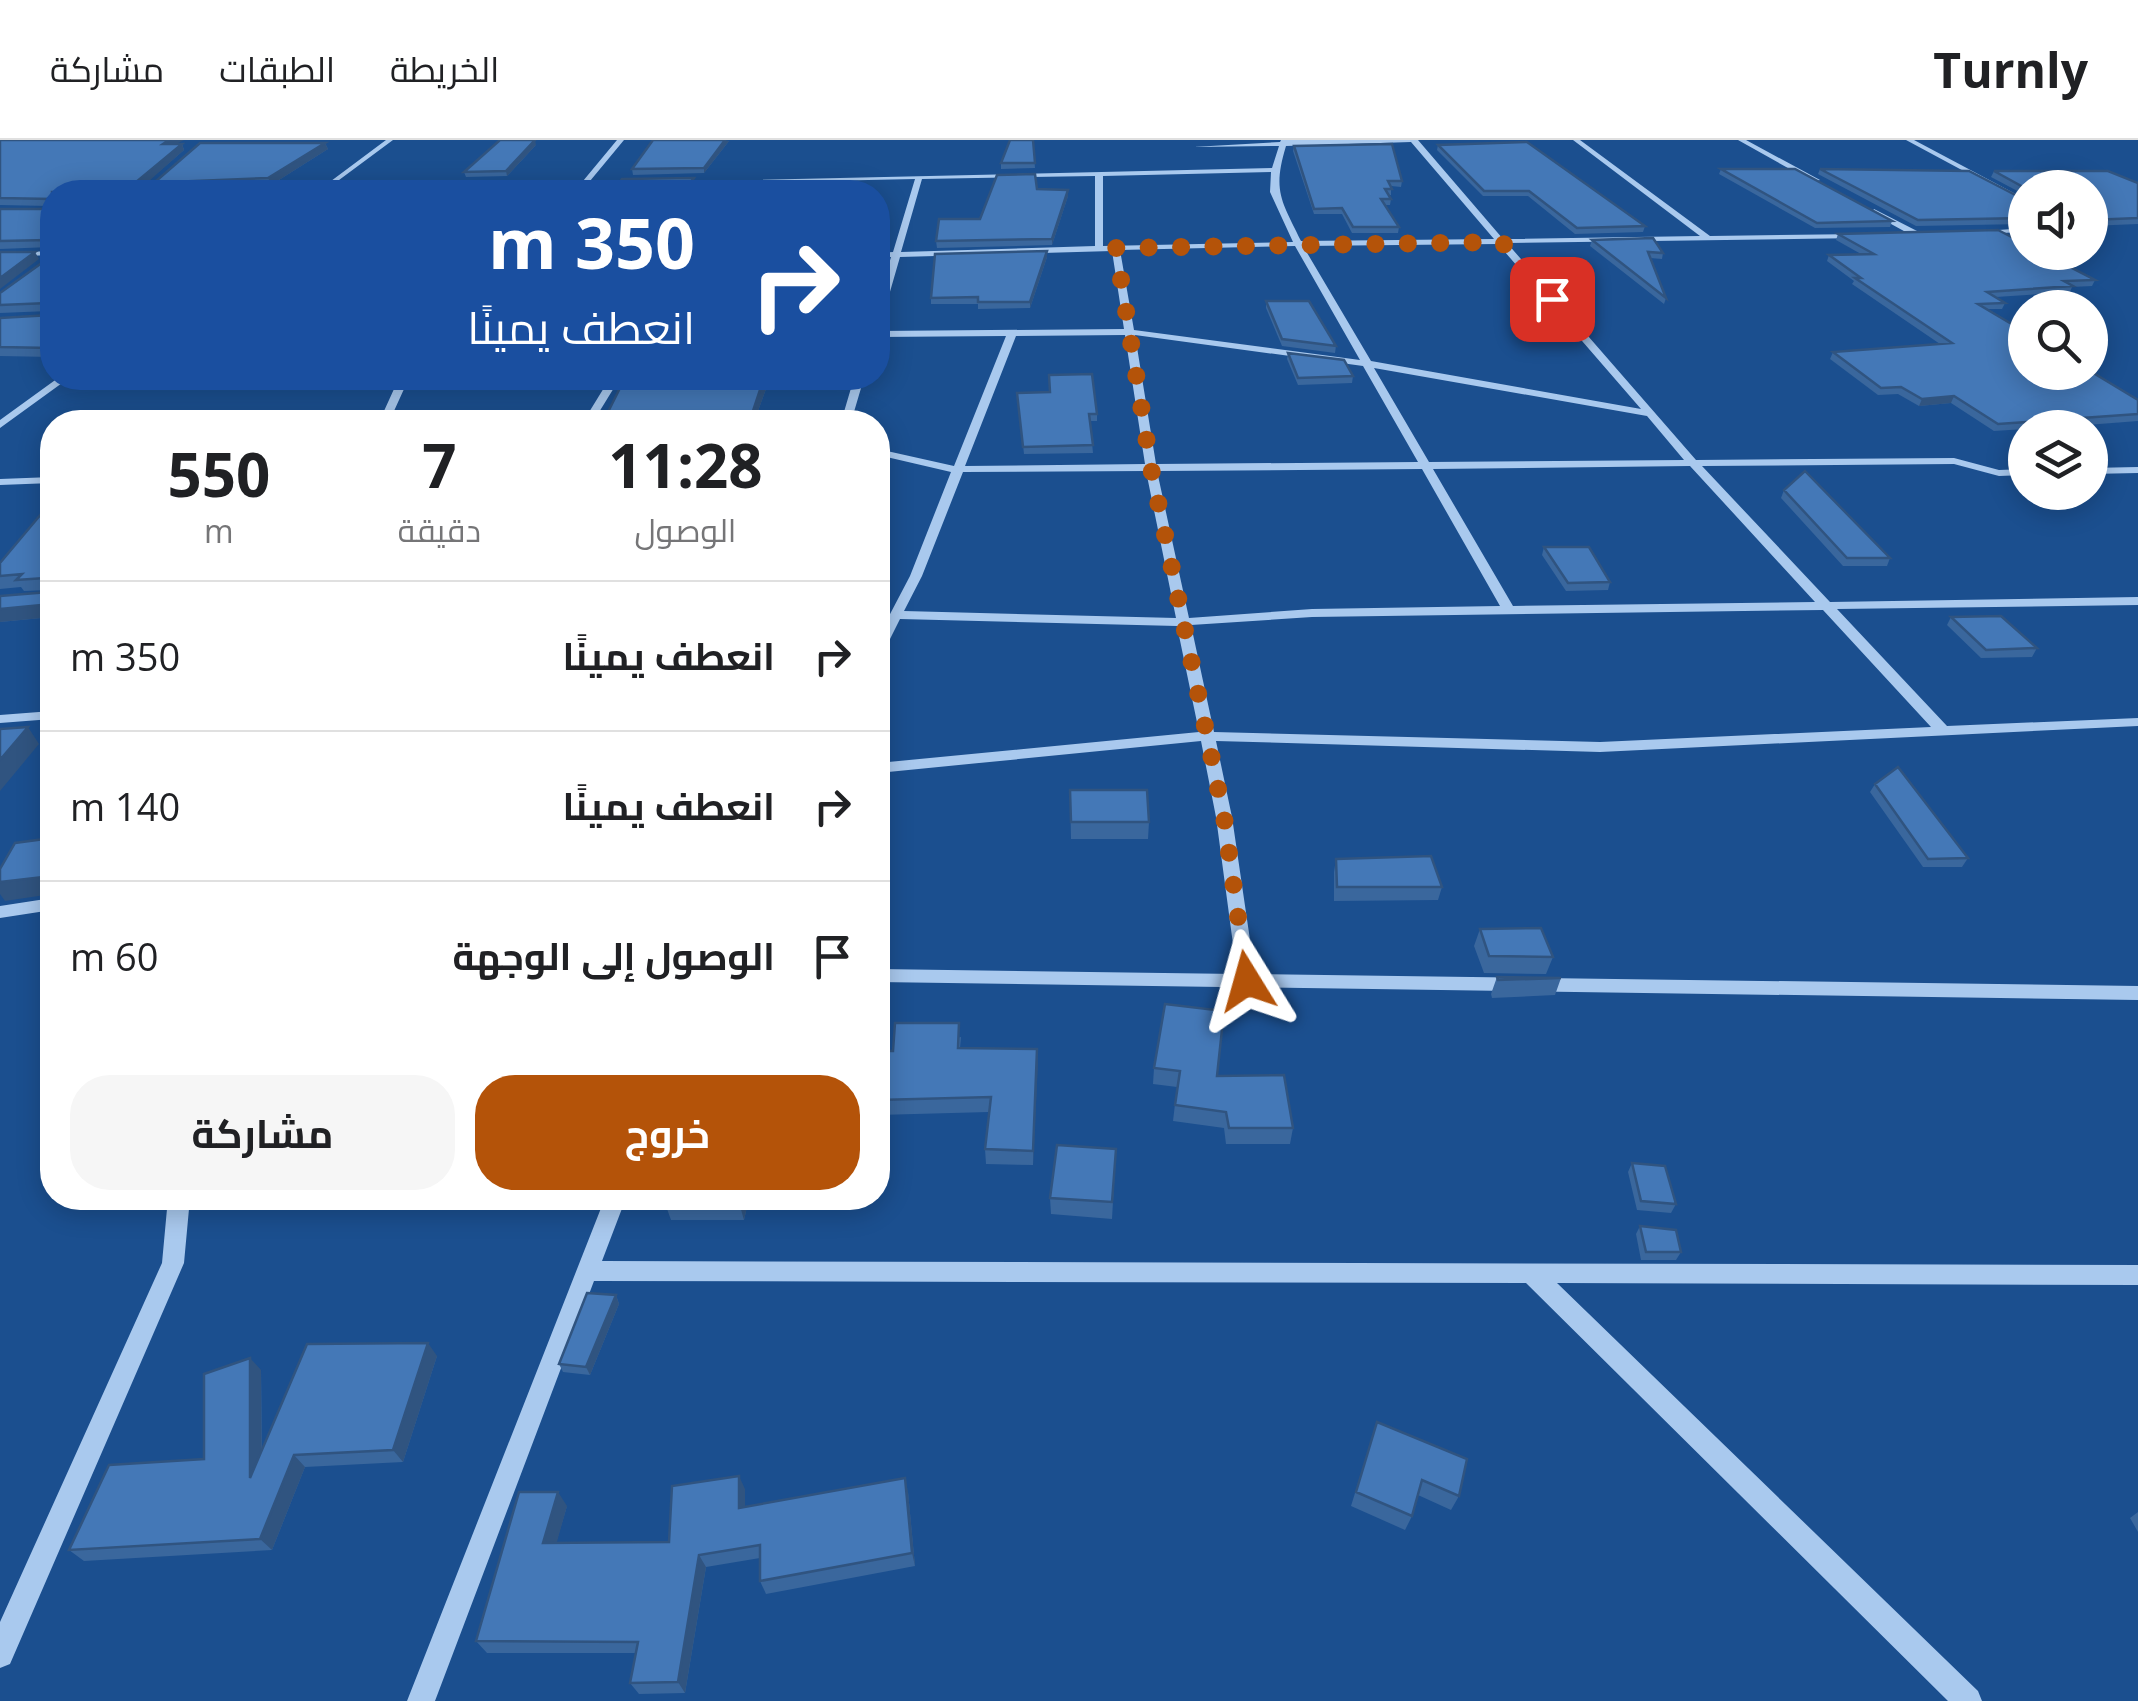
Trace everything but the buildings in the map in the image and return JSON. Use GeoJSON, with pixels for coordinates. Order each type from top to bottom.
{"type":"FeatureCollection","features":[{"type":"Feature","properties":{"kind":"street"},"geometry":{"type":"LineString","coordinates":[[334,180],[390,140]]}},
{"type":"Feature","properties":{"kind":"street"},"geometry":{"type":"LineString","coordinates":[[588,180],[621,140]]}},
{"type":"Feature","properties":{"kind":"street"},"geometry":{"type":"LineString","coordinates":[[1207,172],[1195,144],[1414,140],[1694,464],[1944,732]]}},
{"type":"Feature","properties":{"kind":"street"},"geometry":{"type":"LineString","coordinates":[[1576,140],[1708,238]]}},
{"type":"Feature","properties":{"kind":"street"},"geometry":{"type":"LineString","coordinates":[[1741,140],[1828,187]]}},
{"type":"Feature","properties":{"kind":"street"},"geometry":{"type":"LineString","coordinates":[[1910,140],[2008,193]]}},
{"type":"Feature","properties":{"kind":"street"},"geometry":{"type":"LineString","coordinates":[[1283,142],[1274,192],[1298,244],[1509,610]]}},
{"type":"Feature","properties":{"kind":"street"},"geometry":{"type":"LineString","coordinates":[[825,180],[1275,170]]}},
{"type":"Feature","properties":{"kind":"street"},"geometry":{"type":"LineString","coordinates":[[1099,174],[1100,249]]}},
{"type":"Feature","properties":{"kind":"street"},"geometry":{"type":"LineString","coordinates":[[890,275],[919,178]]}},
{"type":"Feature","properties":{"kind":"street"},"geometry":{"type":"LineString","coordinates":[[1863,206],[1916,234]]}},
{"type":"Feature","properties":{"kind":"street"},"geometry":{"type":"LineString","coordinates":[[1970,232],[2008,231]]}},
{"type":"Feature","properties":{"kind":"street"},"geometry":{"type":"LineString","coordinates":[[1899,234],[1934,233]]}},
{"type":"Feature","properties":{"kind":"street"},"geometry":{"type":"LineString","coordinates":[[890,255],[1298,244],[1865,236]]}},
{"type":"Feature","properties":{"kind":"street"},"geometry":{"type":"LineString","coordinates":[[1116,248],[1151,468],[1224,817],[1247,981]]}},
{"type":"Feature","properties":{"kind":"street"},"geometry":{"type":"LineString","coordinates":[[0,255],[40,256]]}},
{"type":"Feature","properties":{"kind":"street"},"geometry":{"type":"LineString","coordinates":[[890,334],[1130,332],[1364,363],[1651,414]]}},
{"type":"Feature","properties":{"kind":"street"},"geometry":{"type":"LineString","coordinates":[[890,620],[916,576],[1012,333]]}},
{"type":"Feature","properties":{"kind":"street"},"geometry":{"type":"LineString","coordinates":[[0,425],[48,390]]}},
{"type":"Feature","properties":{"kind":"street"},"geometry":{"type":"LineString","coordinates":[[890,455],[958,469],[1954,462],[2008,473]]}},
{"type":"Feature","properties":{"kind":"street"},"geometry":{"type":"LineString","coordinates":[[2108,471],[2138,470]]}},
{"type":"Feature","properties":{"kind":"street"},"geometry":{"type":"LineString","coordinates":[[1,483],[40,481]]}},
{"type":"Feature","properties":{"kind":"street"},"geometry":{"type":"LineString","coordinates":[[890,623],[1184,622],[1312,613],[2138,601]]}},
{"type":"Feature","properties":{"kind":"street"},"geometry":{"type":"LineString","coordinates":[[0,719],[40,716]]}},
{"type":"Feature","properties":{"kind":"street"},"geometry":{"type":"LineString","coordinates":[[890,767],[1207,736],[1600,748],[2138,722]]}},
{"type":"Feature","properties":{"kind":"street"},"geometry":{"type":"LineString","coordinates":[[0,912],[40,906]]}},
{"type":"Feature","properties":{"kind":"street"},"geometry":{"type":"LineString","coordinates":[[890,976],[2138,993]]}},
{"type":"Feature","properties":{"kind":"street"},"geometry":{"type":"LineString","coordinates":[[0,1654],[173,1263],[178,1210]]}},
{"type":"Feature","properties":{"kind":"street"},"geometry":{"type":"LineString","coordinates":[[421,1701],[610,1210]]}},
{"type":"Feature","properties":{"kind":"street"},"geometry":{"type":"LineString","coordinates":[[586,1272],[2138,1275]]}},
{"type":"Feature","properties":{"kind":"street"},"geometry":{"type":"LineString","coordinates":[[1532,1274],[1968,1701]]}},
{"type":"Feature","properties":{"kind":"route"},"geometry":{"type":"LineString","coordinates":[[1247,981],[1224,817],[1151,468],[1116,248],[1502,242],[1552,299]]}}]}
